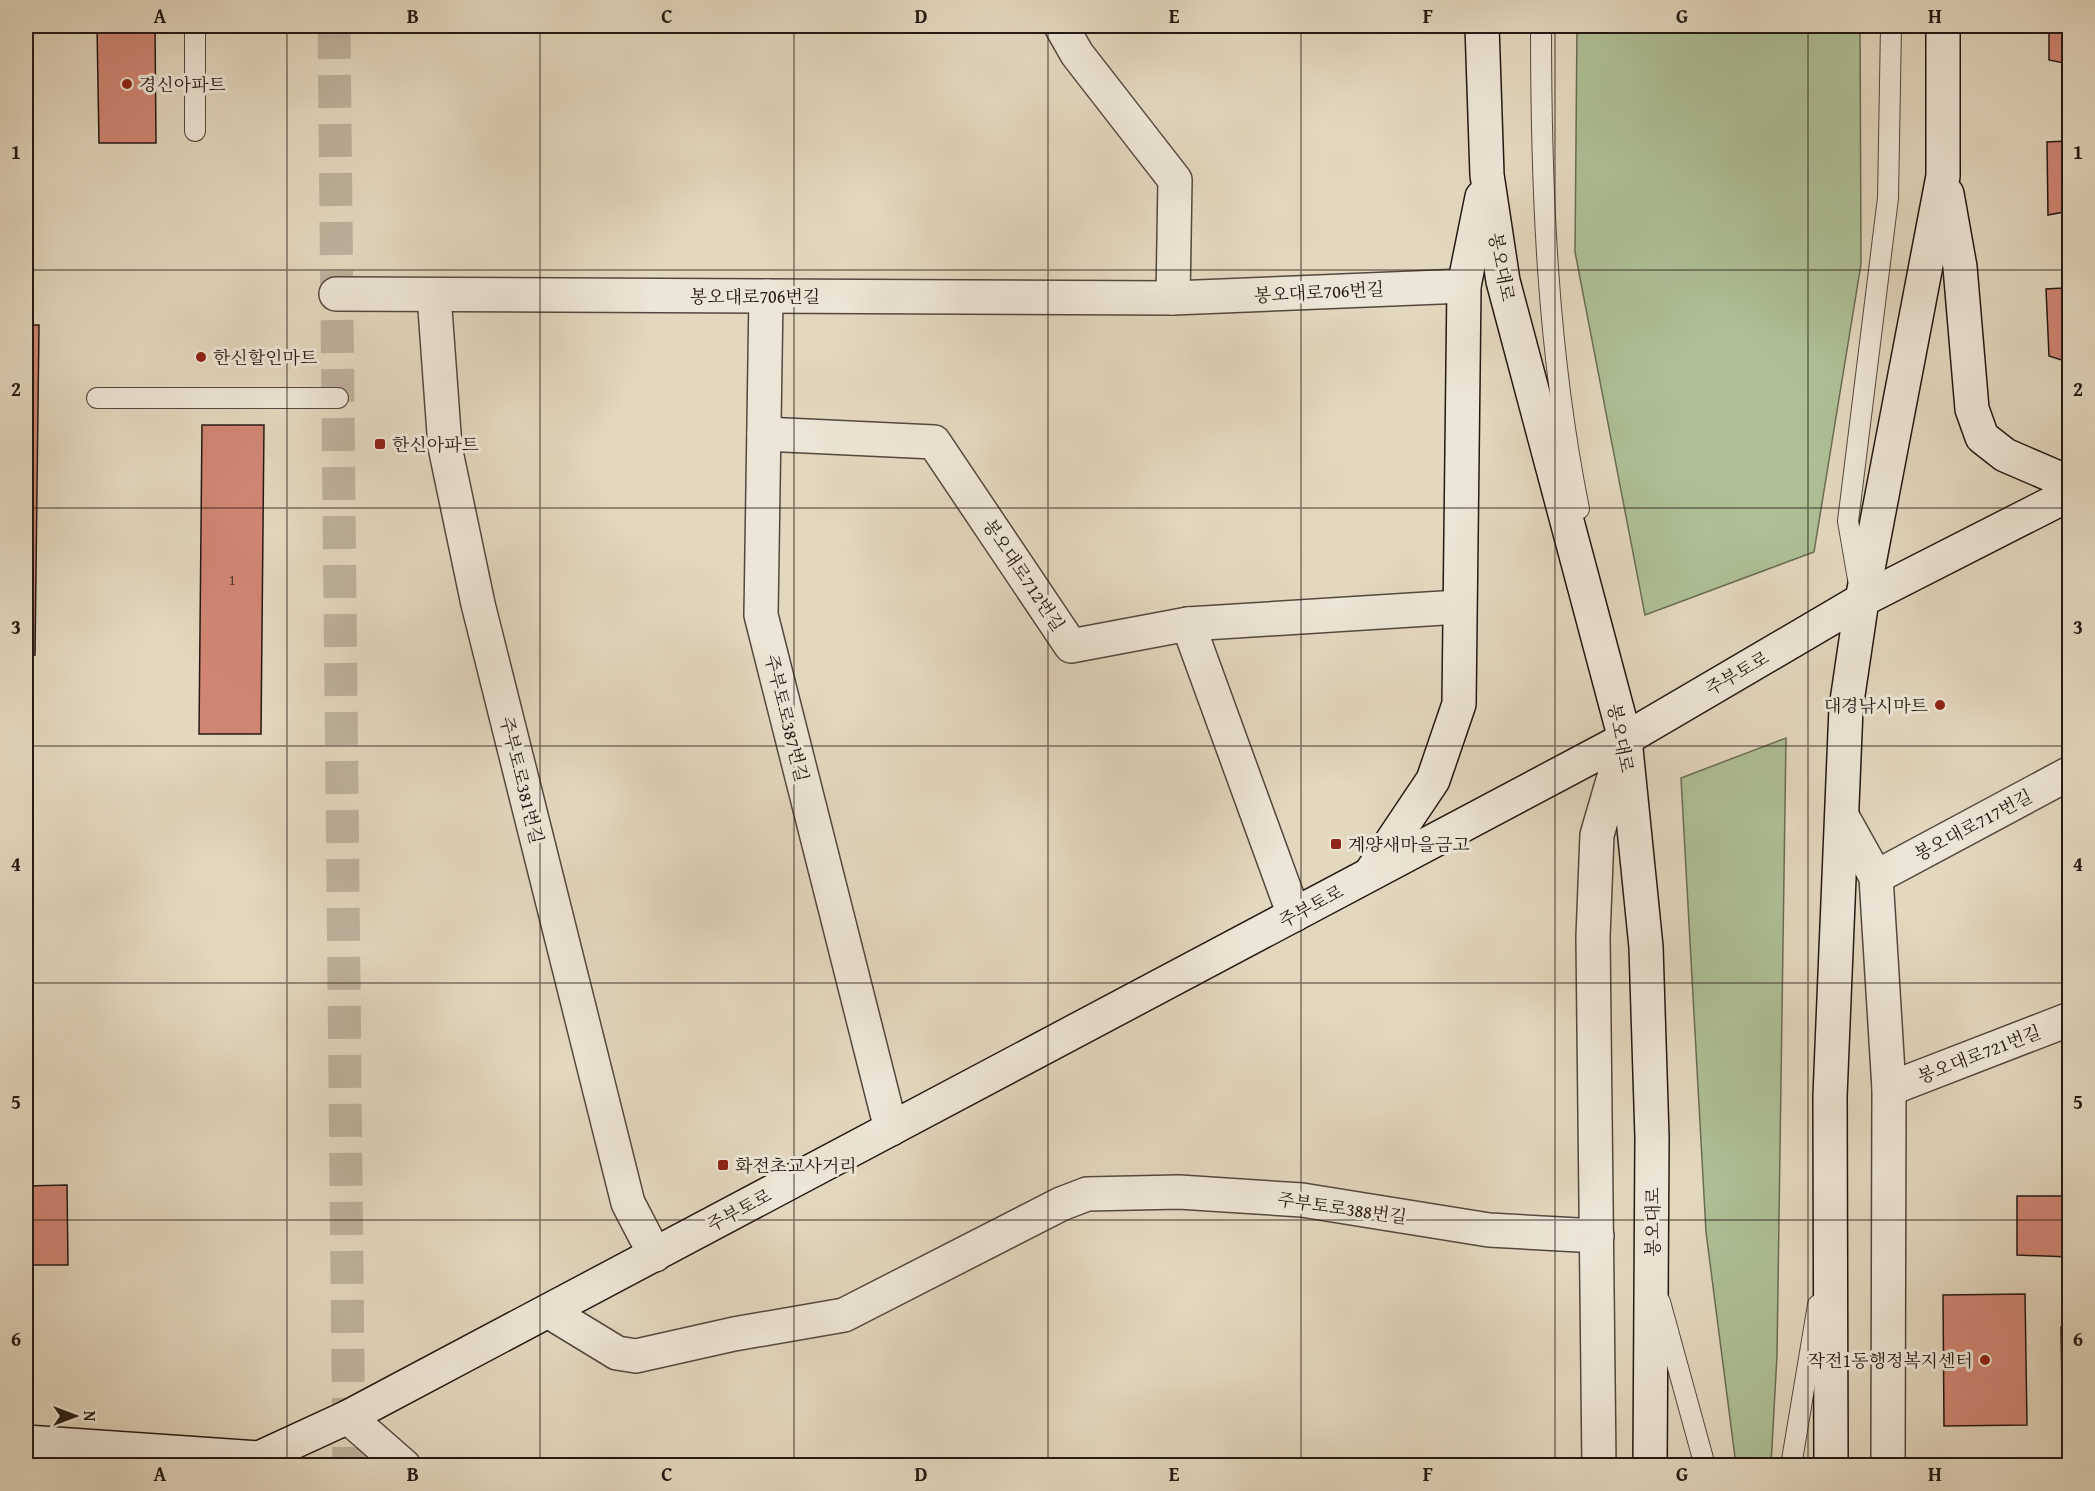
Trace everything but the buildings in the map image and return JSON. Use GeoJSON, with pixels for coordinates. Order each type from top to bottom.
{"type":"FeatureCollection","features":[{"type":"Feature","properties":{"kind":"street"},"geometry":{"type":"LineString","coordinates":[[1061,26],[1077,54],[1175,180],[1173,298]]}},
{"type":"Feature","properties":{"kind":"street","name":"봉오대로"},"geometry":{"type":"LineString","coordinates":[[1482,26],[1487,175],[1503,281],[1625,739],[1646,947],[1652,1137],[1650,1466]]}},
{"type":"Feature","properties":{"kind":"street"},"geometry":{"type":"LineString","coordinates":[[1943,26],[1943,176],[1960,267],[1972,409],[1982,437],[2005,455],[2070,483]]}},
{"type":"Feature","properties":{"kind":"street"},"geometry":{"type":"LineString","coordinates":[[1369,875],[1433,780],[1459,704],[1464,286],[1487,175]]}},
{"type":"Feature","properties":{"kind":"street"},"geometry":{"type":"LineString","coordinates":[[1831,1466],[1830,1096],[1846,708],[1862,600],[1943,176]]}},
{"type":"Feature","properties":{"kind":"street","name":"봉오대로706번길"},"geometry":{"type":"LineString","coordinates":[[336,294],[1173,298],[1464,286]]}},
{"type":"Feature","properties":{"kind":"street","name":"주부토로381번길"},"geometry":{"type":"LineString","coordinates":[[434,295],[445,447],[478,604],[628,1203],[655,1255]]}},
{"type":"Feature","properties":{"kind":"street","name":"주부토로387번길"},"geometry":{"type":"LineString","coordinates":[[766,296],[761,615],[891,1129]]}},
{"type":"Feature","properties":{"kind":"street","name":"봉오대로712번길"},"geometry":{"type":"LineString","coordinates":[[764,434],[934,442],[1071,646],[1188,624],[1459,607]]}},
{"type":"Feature","properties":{"kind":"street","name":"주부토로"},"geometry":{"type":"LineString","coordinates":[[26,1442],[259,1458],[348,1417],[1625,739],[1862,600],[2070,494]]}},
{"type":"Feature","properties":{"kind":"street"},"geometry":{"type":"LineString","coordinates":[[1188,624],[1294,915]]}},
{"type":"Feature","properties":{"kind":"street"},"geometry":{"type":"LineString","coordinates":[[1599,1466],[1593,937],[1597,835],[1625,739]]}},
{"type":"Feature","properties":{"kind":"street","name":"봉오대로717번길"},"geometry":{"type":"LineString","coordinates":[[1876,877],[2070,773]]}},
{"type":"Feature","properties":{"kind":"street"},"geometry":{"type":"LineString","coordinates":[[1842,816],[1876,877],[1889,1089],[1888,1466]]}},
{"type":"Feature","properties":{"kind":"street","name":"봉오대로721번길"},"geometry":{"type":"LineString","coordinates":[[1889,1089],[2070,1019]]}},
{"type":"Feature","properties":{"kind":"street","name":"주부토로388번길"},"geometry":{"type":"LineString","coordinates":[[548,1311],[617,1353],[636,1356],[734,1334],[843,1315],[1061,1204],[1087,1194],[1179,1192],[1302,1200],[1489,1230],[1597,1236]]}},
{"type":"Feature","properties":{"kind":"street"},"geometry":{"type":"LineString","coordinates":[[348,1417],[404,1466]]}},
{"type":"Feature","properties":{"kind":"lane"},"geometry":{"type":"LineString","coordinates":[[195,26],[195,131]]}},
{"type":"Feature","properties":{"kind":"lane"},"geometry":{"type":"LineString","coordinates":[[1541,26],[1544,199],[1551,308],[1567,446],[1625,739]]}},
{"type":"Feature","properties":{"kind":"lane"},"geometry":{"type":"LineString","coordinates":[[1862,600],[1848,521],[1888,198],[1890,26]]}},
{"type":"Feature","properties":{"kind":"lane"},"geometry":{"type":"LineString","coordinates":[[97,398],[338,398]]}},
{"type":"Feature","properties":{"kind":"lane"},"geometry":{"type":"LineString","coordinates":[[1791,1466],[1830,1233]]}},
{"type":"Feature","properties":{"kind":"lane"},"geometry":{"type":"LineString","coordinates":[[1652,1270],[1706,1466]]}},
{"type":"Feature","properties":{"kind":"green space"},"geometry":{"type":"Polygon","coordinates":[[[1577,26],[1860,26],[1861,264],[1814,552],[1645,615],[1575,252],[1577,26]]]}},
{"type":"Feature","properties":{"kind":"green space"},"geometry":{"type":"Polygon","coordinates":[[[1786,738],[1777,1355],[1771,1465],[1736,1465],[1706,1232],[1681,778],[1786,738]]]}},
{"type":"Feature","properties":{"kind":"tunnel"},"geometry":{"type":"LineString","coordinates":[[334,26],[349,1466]]}},
{"type":"Feature","properties":{"kind":"place","name":"경신아파트"},"geometry":{"type":"Point","coordinates":[127,84]}},
{"type":"Feature","properties":{"kind":"place","name":"한신할인마트"},"geometry":{"type":"Point","coordinates":[201,357]}},
{"type":"Feature","properties":{"kind":"place","name":"한신아파트"},"geometry":{"type":"Point","coordinates":[380,444]}},
{"type":"Feature","properties":{"kind":"place","name":"대경낚시마트"},"geometry":{"type":"Point","coordinates":[1940,705]}},
{"type":"Feature","properties":{"kind":"place","name":"계양새마을금고"},"geometry":{"type":"Point","coordinates":[1336,844]}},
{"type":"Feature","properties":{"kind":"place","name":"화전초교사거리"},"geometry":{"type":"Point","coordinates":[723,1165]}},
{"type":"Feature","properties":{"kind":"place","name":"작전1동행정복지센터"},"geometry":{"type":"Point","coordinates":[1985,1360]}}]}
